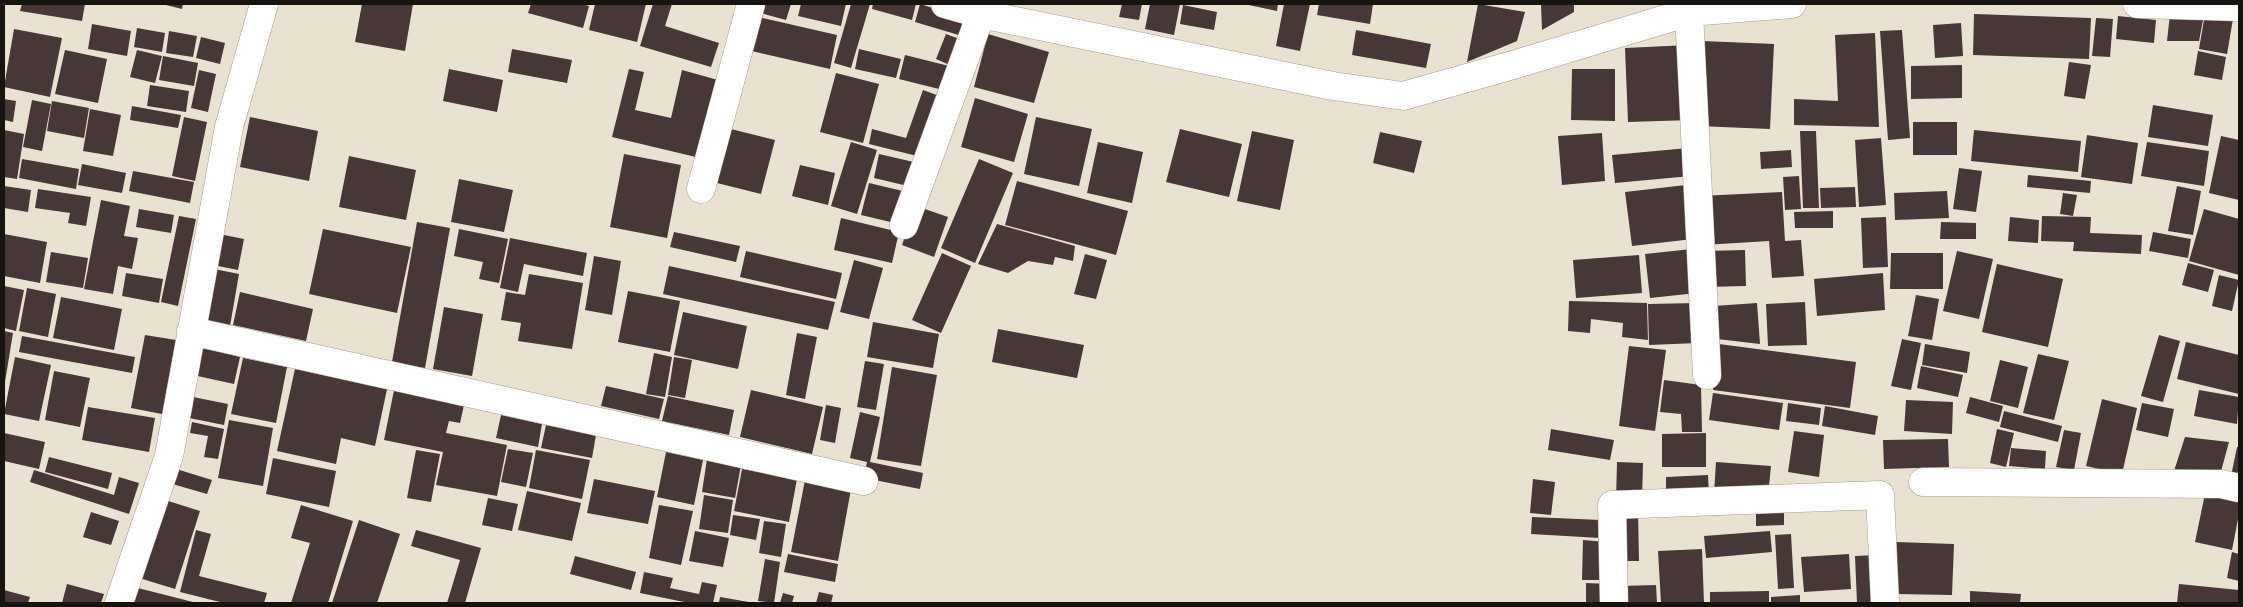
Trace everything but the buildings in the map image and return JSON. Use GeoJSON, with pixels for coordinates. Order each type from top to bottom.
{"type":"FeatureCollection","features":[{"type":"Feature","properties":{"kind":"street"},"geometry":{"type":"LineString","coordinates":[[119,603],[169,456],[229,127],[264,4]]}},
{"type":"Feature","properties":{"kind":"street"},"geometry":{"type":"LineString","coordinates":[[700,189],[751,4]]}},
{"type":"Feature","properties":{"kind":"street"},"geometry":{"type":"LineString","coordinates":[[945,4],[981,14],[1333,86],[1403,96],[1689,12],[1792,4]]}},
{"type":"Feature","properties":{"kind":"street"},"geometry":{"type":"LineString","coordinates":[[2137,4],[2239,7]]}},
{"type":"Feature","properties":{"kind":"street"},"geometry":{"type":"LineString","coordinates":[[1689,12],[1707,375]]}},
{"type":"Feature","properties":{"kind":"street"},"geometry":{"type":"LineString","coordinates":[[904,226],[981,14]]}},
{"type":"Feature","properties":{"kind":"street"},"geometry":{"type":"LineString","coordinates":[[191,331],[864,480]]}},
{"type":"Feature","properties":{"kind":"street"},"geometry":{"type":"LineString","coordinates":[[1923,482],[2221,484],[2239,488]]}},
{"type":"Feature","properties":{"kind":"street"},"geometry":{"type":"LineString","coordinates":[[1614,603],[1612,505],[1880,495],[1885,603]]}}]}
